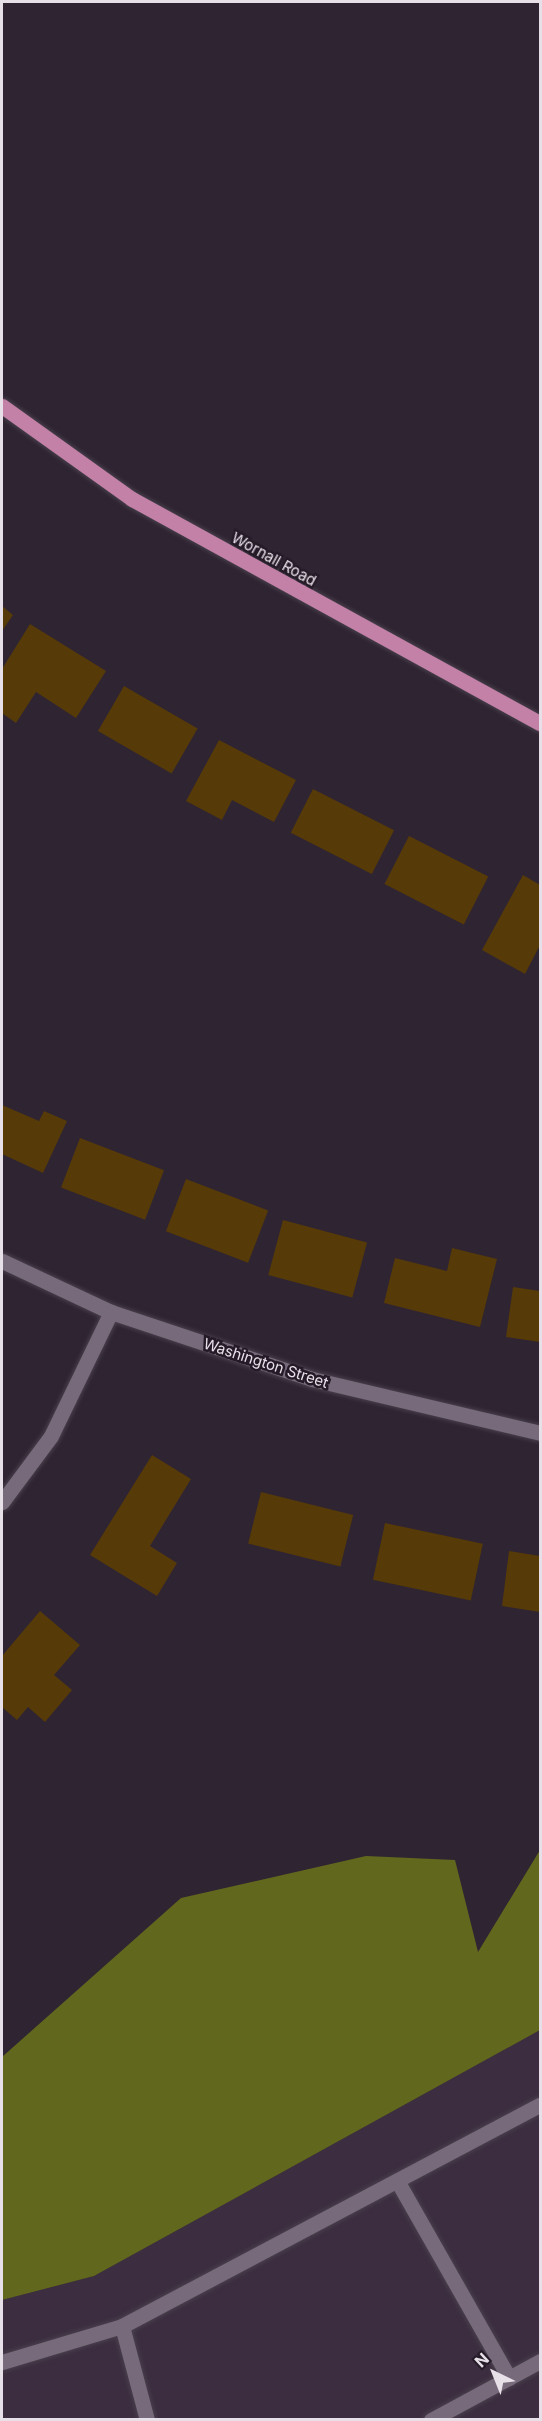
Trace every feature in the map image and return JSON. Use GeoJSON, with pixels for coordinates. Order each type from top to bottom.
{"type":"FeatureCollection","features":[{"type":"Feature","properties":{"kind":"main road","name":"Wornall Road"},"geometry":{"type":"LineString","coordinates":[[2,406],[132,499],[540,723]]}},
{"type":"Feature","properties":{"kind":"street","name":"Washington Street"},"geometry":{"type":"LineString","coordinates":[[2,1261],[111,1312],[312,1379],[540,1433]]}},
{"type":"Feature","properties":{"kind":"street"},"geometry":{"type":"LineString","coordinates":[[2,1502],[51,1436],[111,1312]]}},
{"type":"Feature","properties":{"kind":"street"},"geometry":{"type":"LineString","coordinates":[[2,2362],[122,2326],[399,2184],[540,2105]]}},
{"type":"Feature","properties":{"kind":"street"},"geometry":{"type":"LineString","coordinates":[[399,2184],[509,2378]]}},
{"type":"Feature","properties":{"kind":"street"},"geometry":{"type":"LineString","coordinates":[[122,2326],[147,2420]]}},
{"type":"Feature","properties":{"kind":"street"},"geometry":{"type":"LineString","coordinates":[[431,2420],[540,2361]]}},
{"type":"Feature","properties":{"kind":"shaded area"},"geometry":{"type":"Polygon","coordinates":[[[540,2030],[540,2419],[2,2420],[2,2300],[94,2276],[540,2030]]]}},
{"type":"Feature","properties":{"kind":"green space"},"geometry":{"type":"Polygon","coordinates":[[[540,1850],[540,2030],[94,2276],[2,2300],[2,2057],[181,1898],[366,1856],[455,1860],[478,1952],[540,1850]]]}},
{"type":"Feature","properties":{"kind":"building"},"geometry":{"type":"Polygon","coordinates":[[[2,606],[13,615],[2,631],[2,606]]]}},
{"type":"Feature","properties":{"kind":"building"},"geometry":{"type":"Polygon","coordinates":[[[30,624],[106,671],[76,718],[36,692],[16,723],[2,713],[2,669],[30,624]]]}},
{"type":"Feature","properties":{"kind":"building"},"geometry":{"type":"Polygon","coordinates":[[[124,686],[198,728],[172,774],[98,731],[124,686]]]}},
{"type":"Feature","properties":{"kind":"building"},"geometry":{"type":"Polygon","coordinates":[[[219,740],[296,780],[274,822],[232,800],[222,820],[186,801],[219,740]]]}},
{"type":"Feature","properties":{"kind":"building"},"geometry":{"type":"Polygon","coordinates":[[[313,789],[394,830],[372,874],[291,833],[313,789]]]}},
{"type":"Feature","properties":{"kind":"building"},"geometry":{"type":"Polygon","coordinates":[[[409,836],[488,876],[464,925],[384,884],[409,836]]]}},
{"type":"Feature","properties":{"kind":"building"},"geometry":{"type":"Polygon","coordinates":[[[523,875],[540,885],[540,945],[525,974],[482,950],[523,875]]]}},
{"type":"Feature","properties":{"kind":"building"},"geometry":{"type":"Polygon","coordinates":[[[2,1105],[39,1121],[44,1111],[67,1121],[43,1173],[2,1154],[2,1105]]]}},
{"type":"Feature","properties":{"kind":"building"},"geometry":{"type":"Polygon","coordinates":[[[80,1138],[164,1170],[145,1220],[61,1187],[80,1138]]]}},
{"type":"Feature","properties":{"kind":"building"},"geometry":{"type":"Polygon","coordinates":[[[186,1179],[268,1211],[248,1263],[166,1231],[186,1179]]]}},
{"type":"Feature","properties":{"kind":"building"},"geometry":{"type":"Polygon","coordinates":[[[283,1220],[367,1243],[352,1298],[268,1275],[283,1220]]]}},
{"type":"Feature","properties":{"kind":"building"},"geometry":{"type":"Polygon","coordinates":[[[452,1248],[497,1259],[480,1327],[384,1303],[395,1258],[447,1271],[452,1248]]]}},
{"type":"Feature","properties":{"kind":"building"},"geometry":{"type":"Polygon","coordinates":[[[513,1287],[540,1291],[540,1342],[506,1337],[513,1287]]]}},
{"type":"Feature","properties":{"kind":"building"},"geometry":{"type":"Polygon","coordinates":[[[152,1455],[191,1479],[150,1546],[177,1563],[157,1596],[90,1555],[152,1455]]]}},
{"type":"Feature","properties":{"kind":"building"},"geometry":{"type":"Polygon","coordinates":[[[261,1492],[353,1515],[340,1566],[248,1543],[261,1492]]]}},
{"type":"Feature","properties":{"kind":"building"},"geometry":{"type":"Polygon","coordinates":[[[385,1523],[483,1544],[471,1601],[373,1580],[385,1523]]]}},
{"type":"Feature","properties":{"kind":"building"},"geometry":{"type":"Polygon","coordinates":[[[509,1551],[540,1556],[540,1612],[502,1606],[509,1551]]]}},
{"type":"Feature","properties":{"kind":"building"},"geometry":{"type":"Polygon","coordinates":[[[40,1611],[80,1645],[54,1675],[72,1690],[45,1722],[28,1707],[17,1720],[2,1707],[2,1656],[40,1611]]]}}]}
